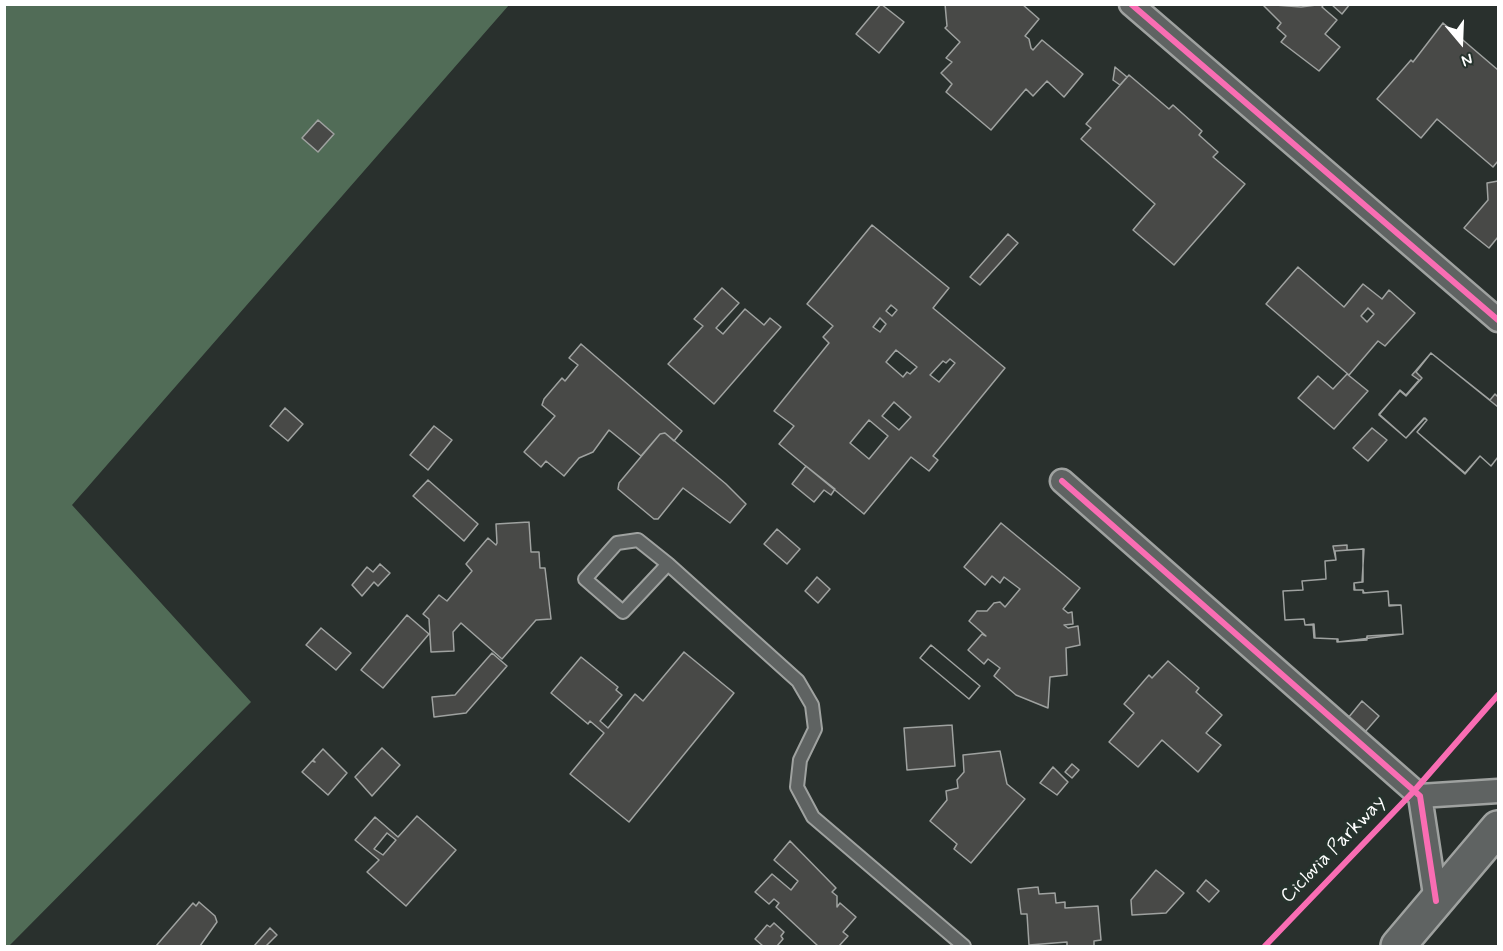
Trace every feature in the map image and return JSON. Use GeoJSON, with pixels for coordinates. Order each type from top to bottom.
{"type":"FeatureCollection","features":[{"type":"Feature","properties":{"kind":"main road"},"geometry":{"type":"LineString","coordinates":[[1398,946],[1498,828]]}},
{"type":"Feature","properties":{"kind":"street"},"geometry":{"type":"LineString","coordinates":[[1131,4],[1498,320]]}},
{"type":"Feature","properties":{"kind":"street"},"geometry":{"type":"LineString","coordinates":[[1062,481],[1420,796],[1436,902]]}},
{"type":"Feature","properties":{"kind":"street"},"geometry":{"type":"LineString","coordinates":[[1420,796],[1498,791]]}},
{"type":"Feature","properties":{"kind":"lane"},"geometry":{"type":"LineString","coordinates":[[668,564],[622,612],[585,579],[617,543],[638,540],[668,564],[798,681],[812,705],[815,729],[800,760],[797,787],[813,817],[964,946]]}},
{"type":"Feature","properties":{"kind":"green space"},"geometry":{"type":"Polygon","coordinates":[[[5,5],[509,5],[72,505],[251,702],[9,946],[5,946],[5,5]]]}},
{"type":"Feature","properties":{"kind":"building"},"geometry":{"type":"Polygon","coordinates":[[[881,4],[904,22],[879,53],[856,34],[881,4]]]}},
{"type":"Feature","properties":{"kind":"building"},"geometry":{"type":"Polygon","coordinates":[[[945,4],[1022,4],[1039,19],[1025,36],[1029,39],[1031,48],[1033,50],[1042,40],[1083,74],[1064,97],[1047,81],[1033,96],[1026,89],[991,130],[946,92],[952,84],[941,73],[952,62],[946,58],[960,42],[945,28],[947,26],[945,4]]]}},
{"type":"Feature","properties":{"kind":"building"},"geometry":{"type":"Polygon","coordinates":[[[1262,4],[1301,7],[1324,4],[1322,7],[1337,20],[1325,34],[1340,47],[1319,71],[1281,42],[1286,36],[1277,28],[1281,23],[1262,4]]]}},
{"type":"Feature","properties":{"kind":"building"},"geometry":{"type":"Polygon","coordinates":[[[1331,4],[1350,4],[1342,14],[1331,4]]]}},
{"type":"Feature","properties":{"kind":"building"},"geometry":{"type":"Polygon","coordinates":[[[1443,23],[1498,70],[1498,161],[1493,167],[1437,119],[1421,138],[1377,99],[1411,60],[1413,62],[1443,23]]]}},
{"type":"Feature","properties":{"kind":"building"},"geometry":{"type":"Polygon","coordinates":[[[1115,67],[1127,77],[1120,85],[1113,80],[1115,67]]]}},
{"type":"Feature","properties":{"kind":"building"},"geometry":{"type":"Polygon","coordinates":[[[1129,75],[1169,109],[1173,105],[1202,131],[1199,135],[1218,152],[1213,157],[1245,184],[1174,265],[1133,230],[1155,204],[1081,139],[1091,128],[1086,124],[1129,75]]]}},
{"type":"Feature","properties":{"kind":"building"},"geometry":{"type":"Polygon","coordinates":[[[318,120],[334,134],[318,152],[302,138],[318,120]]]}},
{"type":"Feature","properties":{"kind":"building"},"geometry":{"type":"Polygon","coordinates":[[[1498,181],[1498,237],[1489,248],[1464,228],[1488,200],[1487,183],[1498,181]]]}},
{"type":"Feature","properties":{"kind":"building"},"geometry":{"type":"Polygon","coordinates":[[[872,225],[949,288],[933,308],[1005,368],[933,456],[938,460],[929,471],[911,457],[864,514],[779,444],[794,426],[774,411],[829,343],[823,337],[833,326],[807,304],[872,225]],[[891,305],[886,311],[892,316],[897,310],[891,305]],[[880,318],[873,327],[880,332],[886,324],[880,318]],[[896,350],[886,362],[903,377],[917,367],[896,350]],[[950,359],[946,363],[943,361],[930,375],[939,382],[955,363],[950,359]],[[894,402],[882,416],[899,430],[911,417],[894,402]],[[869,420],[850,443],[869,459],[888,436],[869,420]]]}},
{"type":"Feature","properties":{"kind":"building"},"geometry":{"type":"Polygon","coordinates":[[[1008,234],[1018,243],[980,285],[970,277],[1008,234]]]}},
{"type":"Feature","properties":{"kind":"building"},"geometry":{"type":"Polygon","coordinates":[[[1298,267],[1344,307],[1363,284],[1382,299],[1389,290],[1415,313],[1385,346],[1378,341],[1349,375],[1266,304],[1298,267]],[[1368,308],[1361,316],[1367,322],[1374,314],[1368,308]]]}},
{"type":"Feature","properties":{"kind":"building"},"geometry":{"type":"Polygon","coordinates":[[[722,288],[739,303],[716,328],[723,334],[745,309],[764,325],[770,318],[781,327],[714,404],[668,364],[703,326],[694,319],[722,288]]]}},
{"type":"Feature","properties":{"kind":"building"},"geometry":{"type":"Polygon","coordinates":[[[581,344],[682,431],[674,441],[665,433],[660,434],[641,456],[609,430],[593,452],[579,458],[564,476],[546,461],[541,467],[524,452],[555,416],[542,405],[544,399],[562,378],[565,381],[578,365],[569,358],[581,344]]]}},
{"type":"Feature","properties":{"kind":"building"},"geometry":{"type":"Polygon","coordinates":[[[1431,353],[1490,400],[1495,394],[1498,397],[1498,457],[1491,466],[1480,456],[1465,473],[1417,432],[1427,420],[1425,418],[1406,438],[1379,415],[1400,390],[1406,395],[1419,380],[1412,375],[1431,353]]]}},
{"type":"Feature","properties":{"kind":"building"},"geometry":{"type":"Polygon","coordinates":[[[1431,353],[1498,407],[1498,457],[1491,466],[1480,456],[1465,474],[1417,432],[1427,420],[1424,418],[1406,438],[1379,414],[1400,391],[1406,396],[1422,378],[1416,372],[1431,353]]]}},
{"type":"Feature","properties":{"kind":"building"},"geometry":{"type":"Polygon","coordinates":[[[1347,374],[1368,391],[1334,429],[1298,398],[1318,376],[1333,389],[1347,374]]]}},
{"type":"Feature","properties":{"kind":"building"},"geometry":{"type":"Polygon","coordinates":[[[285,408],[303,424],[288,441],[270,426],[285,408]]]}},
{"type":"Feature","properties":{"kind":"building"},"geometry":{"type":"Polygon","coordinates":[[[434,426],[452,440],[428,470],[410,455],[434,426]]]}},
{"type":"Feature","properties":{"kind":"building"},"geometry":{"type":"Polygon","coordinates":[[[1372,428],[1387,440],[1368,461],[1353,448],[1372,428]]]}},
{"type":"Feature","properties":{"kind":"building"},"geometry":{"type":"Polygon","coordinates":[[[665,433],[726,484],[746,504],[730,523],[683,488],[658,519],[654,519],[618,489],[619,483],[660,434],[665,433]]]}},
{"type":"Feature","properties":{"kind":"building"},"geometry":{"type":"Polygon","coordinates":[[[806,466],[835,489],[831,495],[824,490],[814,502],[792,484],[806,466]]]}},
{"type":"Feature","properties":{"kind":"building"},"geometry":{"type":"Polygon","coordinates":[[[428,480],[478,524],[464,541],[413,496],[428,480]]]}},
{"type":"Feature","properties":{"kind":"building"},"geometry":{"type":"Polygon","coordinates":[[[529,522],[531,552],[539,552],[540,568],[545,568],[551,619],[536,620],[502,659],[461,623],[453,632],[454,651],[431,652],[429,619],[423,614],[439,595],[447,601],[472,571],[466,564],[488,538],[496,545],[496,524],[529,522]]]}},
{"type":"Feature","properties":{"kind":"building"},"geometry":{"type":"Polygon","coordinates":[[[1001,523],[1080,588],[1063,609],[1068,613],[1072,612],[1073,624],[1064,625],[1068,628],[1078,626],[1080,645],[1066,648],[1067,675],[1050,677],[1048,708],[1016,695],[994,676],[1000,668],[988,659],[984,664],[968,650],[982,634],[986,636],[969,621],[977,611],[987,611],[994,603],[1000,602],[1005,607],[1020,589],[1004,577],[1000,583],[992,576],[985,585],[964,567],[1001,523]]]}},
{"type":"Feature","properties":{"kind":"building"},"geometry":{"type":"Polygon","coordinates":[[[777,529],[800,549],[787,564],[764,544],[777,529]]]}},
{"type":"Feature","properties":{"kind":"building"},"geometry":{"type":"Polygon","coordinates":[[[1347,545],[1347,550],[1364,549],[1362,582],[1354,583],[1355,590],[1363,590],[1363,593],[1388,591],[1389,606],[1401,605],[1403,634],[1338,642],[1338,639],[1314,638],[1313,625],[1305,625],[1304,619],[1285,620],[1283,591],[1303,590],[1302,581],[1326,579],[1325,561],[1336,560],[1333,546],[1347,545]]]}},
{"type":"Feature","properties":{"kind":"building"},"geometry":{"type":"Polygon","coordinates":[[[1363,549],[1363,582],[1354,583],[1354,590],[1363,590],[1364,593],[1388,591],[1389,605],[1401,605],[1403,634],[1367,636],[1367,640],[1337,642],[1337,639],[1315,638],[1314,624],[1305,625],[1304,619],[1285,620],[1283,591],[1303,590],[1302,581],[1326,579],[1325,561],[1336,560],[1335,551],[1363,549]]]}},
{"type":"Feature","properties":{"kind":"building"},"geometry":{"type":"Polygon","coordinates":[[[380,564],[390,573],[378,586],[374,582],[362,596],[352,585],[367,567],[373,572],[380,564]]]}},
{"type":"Feature","properties":{"kind":"building"},"geometry":{"type":"Polygon","coordinates":[[[817,577],[830,589],[818,603],[805,591],[817,577]]]}},
{"type":"Feature","properties":{"kind":"building"},"geometry":{"type":"Polygon","coordinates":[[[407,615],[429,634],[383,688],[361,670],[407,615]]]}},
{"type":"Feature","properties":{"kind":"building"},"geometry":{"type":"Polygon","coordinates":[[[321,628],[351,653],[336,670],[306,645],[321,628]]]}},
{"type":"Feature","properties":{"kind":"building"},"geometry":{"type":"Polygon","coordinates":[[[931,645],[980,686],[969,699],[920,658],[931,645]]]}},
{"type":"Feature","properties":{"kind":"building"},"geometry":{"type":"Polygon","coordinates":[[[931,645],[980,686],[969,699],[920,658],[931,645]]]}},
{"type":"Feature","properties":{"kind":"building"},"geometry":{"type":"Polygon","coordinates":[[[684,652],[734,693],[629,822],[570,774],[604,733],[590,721],[588,724],[551,693],[581,657],[618,687],[616,690],[622,695],[600,721],[608,728],[635,694],[643,701],[684,652]]]}},
{"type":"Feature","properties":{"kind":"building"},"geometry":{"type":"Polygon","coordinates":[[[492,653],[507,666],[466,713],[434,717],[432,697],[455,695],[492,653]]]}},
{"type":"Feature","properties":{"kind":"building"},"geometry":{"type":"Polygon","coordinates":[[[1168,661],[1199,688],[1196,692],[1222,715],[1206,733],[1221,745],[1198,772],[1162,740],[1138,767],[1109,742],[1134,713],[1124,704],[1149,675],[1152,678],[1168,661]]]}},
{"type":"Feature","properties":{"kind":"building"},"geometry":{"type":"Polygon","coordinates":[[[1362,701],[1379,716],[1365,732],[1348,718],[1362,701]]]}},
{"type":"Feature","properties":{"kind":"building"},"geometry":{"type":"Polygon","coordinates":[[[952,725],[955,766],[907,770],[904,728],[952,725]]]}},
{"type":"Feature","properties":{"kind":"building"},"geometry":{"type":"Polygon","coordinates":[[[382,748],[400,765],[372,796],[355,777],[382,748]]]}},
{"type":"Feature","properties":{"kind":"building"},"geometry":{"type":"Polygon","coordinates":[[[323,749],[347,773],[328,795],[302,772],[312,761],[315,762],[313,760],[323,749]]]}},
{"type":"Feature","properties":{"kind":"building"},"geometry":{"type":"Polygon","coordinates":[[[1000,751],[1007,784],[1025,799],[971,863],[954,849],[957,844],[930,821],[947,800],[946,791],[958,788],[957,780],[964,772],[963,755],[1000,751]]]}},
{"type":"Feature","properties":{"kind":"building"},"geometry":{"type":"Polygon","coordinates":[[[1072,764],[1079,770],[1072,778],[1065,772],[1072,764]]]}},
{"type":"Feature","properties":{"kind":"building"},"geometry":{"type":"Polygon","coordinates":[[[1053,767],[1068,782],[1057,795],[1040,783],[1053,767]]]}},
{"type":"Feature","properties":{"kind":"building"},"geometry":{"type":"Polygon","coordinates":[[[417,816],[456,850],[406,906],[367,872],[379,860],[355,840],[375,817],[398,837],[417,816]],[[387,833],[374,849],[383,855],[396,840],[387,833]]]}},
{"type":"Feature","properties":{"kind":"building"},"geometry":{"type":"Polygon","coordinates":[[[790,841],[836,888],[832,892],[837,896],[837,907],[840,903],[856,917],[843,932],[848,936],[839,946],[818,946],[776,907],[779,903],[774,899],[769,904],[755,892],[772,874],[791,890],[798,881],[774,860],[790,841]]]}},
{"type":"Feature","properties":{"kind":"building"},"geometry":{"type":"Polygon","coordinates":[[[1156,870],[1184,893],[1166,913],[1132,915],[1131,900],[1156,870]]]}},
{"type":"Feature","properties":{"kind":"building"},"geometry":{"type":"Polygon","coordinates":[[[1206,880],[1219,891],[1209,902],[1197,891],[1206,880]]]}},
{"type":"Feature","properties":{"kind":"building"},"geometry":{"type":"Polygon","coordinates":[[[1038,887],[1039,894],[1055,893],[1056,903],[1065,902],[1065,908],[1098,906],[1101,940],[1094,941],[1094,946],[1067,946],[1067,942],[1029,945],[1027,914],[1021,914],[1018,889],[1038,887]]]}},
{"type":"Feature","properties":{"kind":"building"},"geometry":{"type":"Polygon","coordinates":[[[199,902],[215,916],[217,922],[200,946],[156,946],[193,903],[196,906],[199,902]]]}},
{"type":"Feature","properties":{"kind":"building"},"geometry":{"type":"Polygon","coordinates":[[[774,923],[784,932],[781,936],[783,939],[777,946],[763,946],[755,939],[767,925],[770,927],[774,923]]]}},
{"type":"Feature","properties":{"kind":"building"},"geometry":{"type":"Polygon","coordinates":[[[270,928],[277,935],[266,946],[254,946],[270,928]]]}},
{"type":"Feature","properties":{"kind":"cycle path"},"geometry":{"type":"LineString","coordinates":[[1131,4],[1498,320]]}},
{"type":"Feature","properties":{"kind":"cycle path"},"geometry":{"type":"LineString","coordinates":[[1062,481],[1420,796],[1436,901]]}},
{"type":"Feature","properties":{"kind":"cycle path","name":"Ciclovia Parkway"},"geometry":{"type":"LineString","coordinates":[[1265,946],[1414,791],[1498,695]]}}]}
